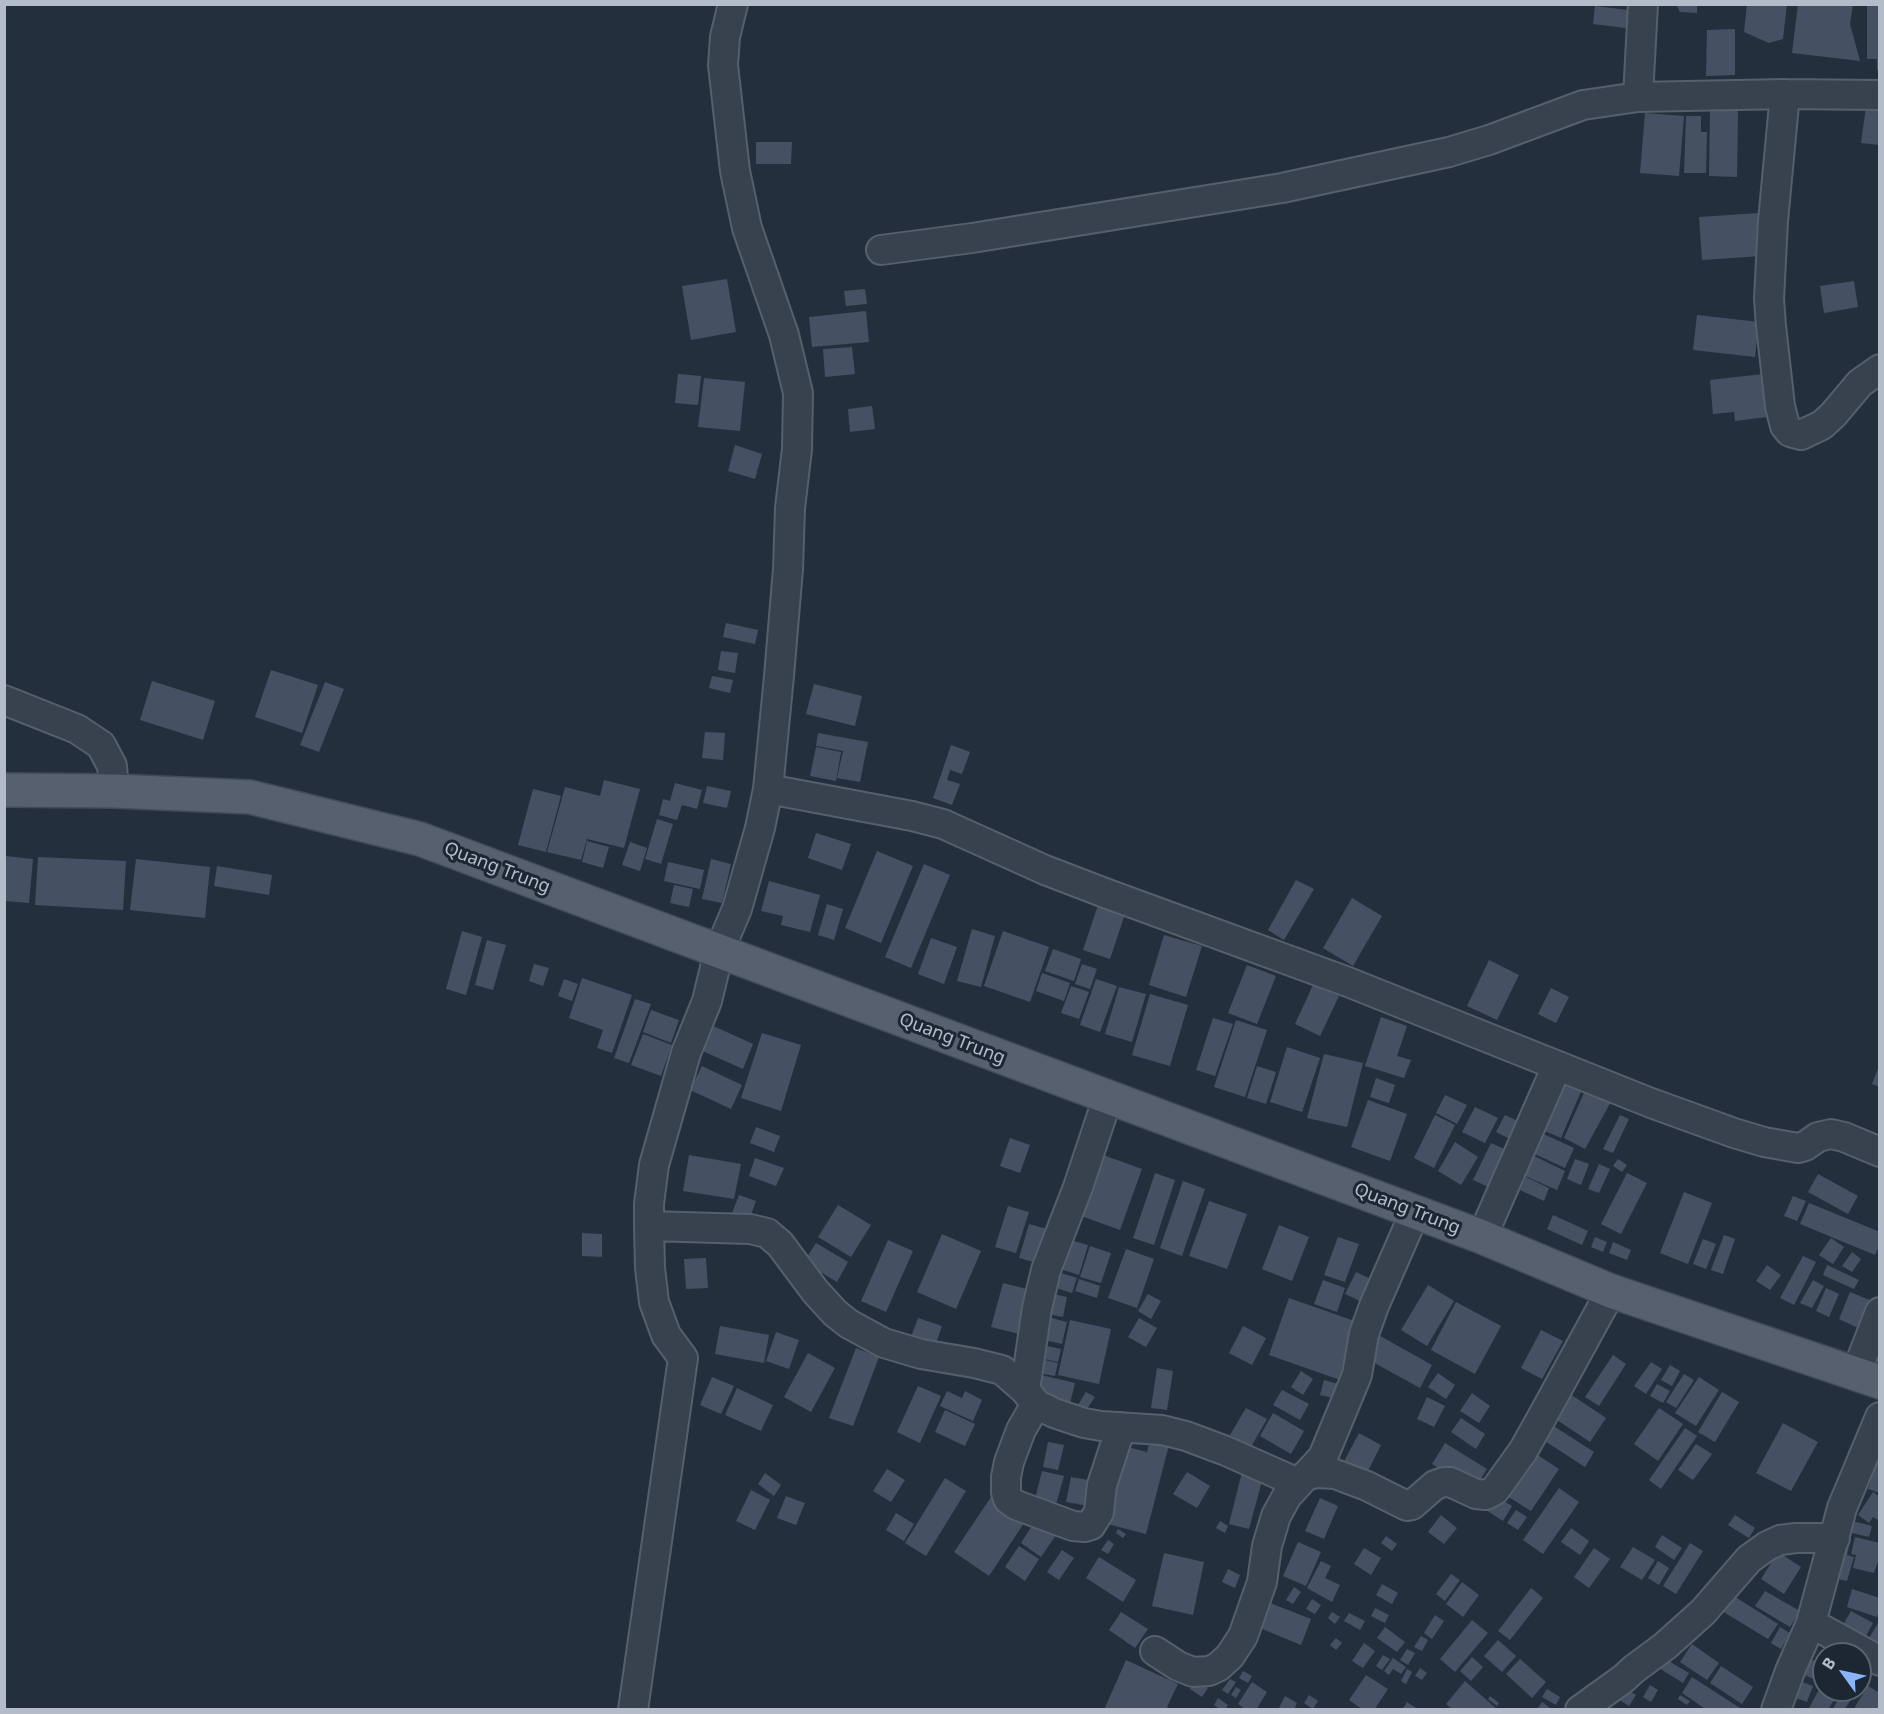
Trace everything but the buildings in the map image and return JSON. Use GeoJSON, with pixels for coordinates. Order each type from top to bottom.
{"type":"FeatureCollection","features":[{"type":"Feature","properties":{"kind":"main road","name":"Quang Trung"},"geometry":{"type":"LineString","coordinates":[[4,790],[114,791],[250,797],[420,839],[1482,1237],[1611,1291],[1868,1377]]}},
{"type":"Feature","properties":{"kind":"street"},"geometry":{"type":"LineString","coordinates":[[633,1710],[683,1358],[666,1335],[654,1302],[650,1268],[649,1204],[657,1155],[686,1053],[707,1001],[719,951],[747,878],[768,789],[788,569],[790,508],[797,449],[798,393],[781,326],[747,228],[735,171],[723,65],[725,37],[733,4]]}},
{"type":"Feature","properties":{"kind":"street"},"geometry":{"type":"LineString","coordinates":[[1638,97],[1643,4]]}},
{"type":"Feature","properties":{"kind":"street"},"geometry":{"type":"LineString","coordinates":[[1785,94],[1769,299],[1780,406],[1785,426],[1790,432],[1801,435],[1822,425],[1833,416],[1860,383],[1880,369]]}},
{"type":"Feature","properties":{"kind":"street"},"geometry":{"type":"LineString","coordinates":[[881,250],[972,238],[1282,188],[1449,152],[1489,140],[1583,105],[1638,97],[1880,95]]}},
{"type":"Feature","properties":{"kind":"street"},"geometry":{"type":"LineString","coordinates":[[4,700],[77,729],[101,745],[112,766],[114,791]]}},
{"type":"Feature","properties":{"kind":"street"},"geometry":{"type":"LineString","coordinates":[[768,789],[943,824],[1045,870],[1348,982],[1651,1103],[1764,1142],[1798,1148],[1818,1137],[1831,1134],[1880,1152]]}},
{"type":"Feature","properties":{"kind":"street"},"geometry":{"type":"LineString","coordinates":[[1482,1237],[1557,1066]]}},
{"type":"Feature","properties":{"kind":"street"},"geometry":{"type":"LineString","coordinates":[[1108,1097],[1078,1187],[1046,1270],[1037,1308],[1031,1397],[1022,1430],[1009,1462],[1006,1477],[1008,1498],[1016,1505],[1073,1526],[1091,1525],[1099,1512],[1102,1485],[1121,1427]]}},
{"type":"Feature","properties":{"kind":"street"},"geometry":{"type":"LineString","coordinates":[[1155,1652],[1193,1672],[1209,1671],[1218,1667],[1230,1656],[1243,1636],[1256,1604],[1276,1516],[1287,1496],[1323,1457],[1357,1375],[1364,1334],[1374,1306],[1415,1212]]}},
{"type":"Feature","properties":{"kind":"street"},"geometry":{"type":"LineString","coordinates":[[649,1226],[750,1229],[767,1233],[780,1244],[815,1292],[836,1313],[859,1330],[884,1343],[910,1352],[1002,1370],[1031,1397],[1054,1413],[1084,1423],[1162,1430],[1186,1436],[1302,1480],[1316,1473],[1335,1474],[1367,1486],[1407,1506],[1412,1505],[1435,1485],[1444,1482],[1450,1482],[1476,1494],[1485,1495],[1495,1490],[1523,1451],[1611,1291]]}},
{"type":"Feature","properties":{"kind":"street"},"geometry":{"type":"LineString","coordinates":[[1868,1377],[1880,1312]]}},
{"type":"Feature","properties":{"kind":"street"},"geometry":{"type":"LineString","coordinates":[[1776,1710],[1811,1623],[1842,1508],[1880,1417]]}},
{"type":"Feature","properties":{"kind":"street"},"geometry":{"type":"LineString","coordinates":[[1580,1710],[1665,1646],[1703,1612],[1749,1559],[1767,1546],[1780,1540],[1796,1538],[1835,1538]]}},
{"type":"Feature","properties":{"kind":"street"},"geometry":{"type":"LineString","coordinates":[[1811,1623],[1880,1661]]}}]}
